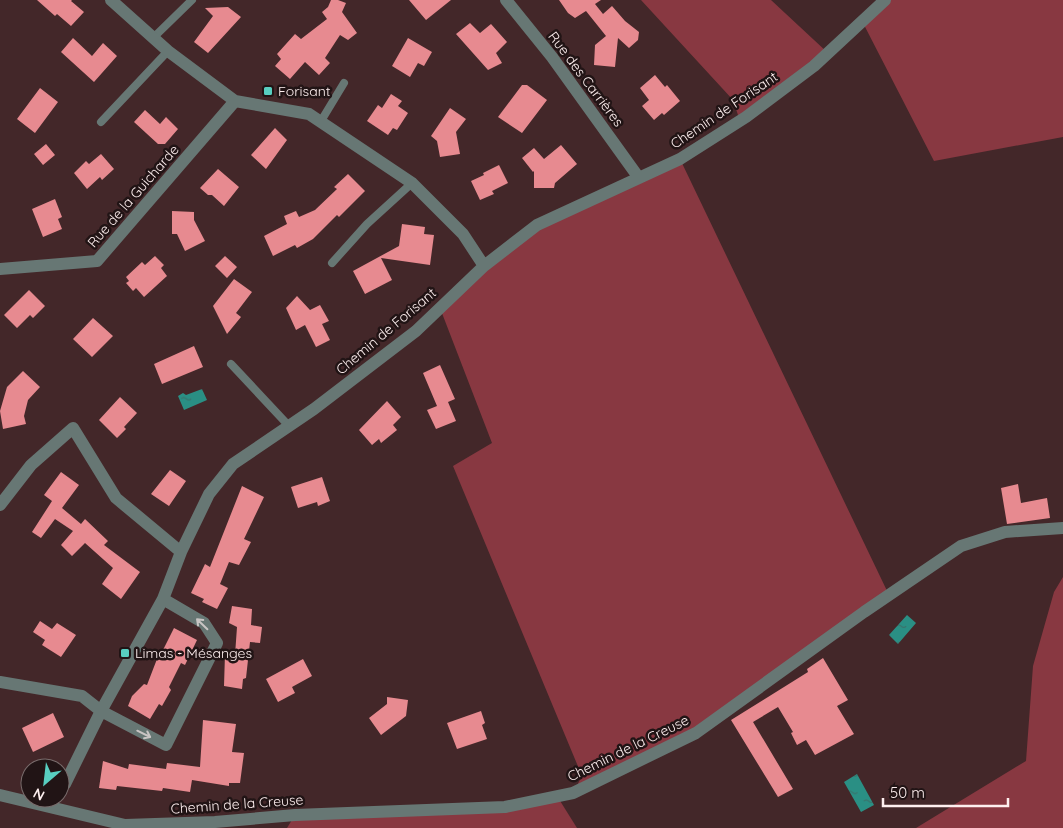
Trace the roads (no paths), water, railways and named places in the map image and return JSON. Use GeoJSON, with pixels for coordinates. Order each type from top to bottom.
{"type":"FeatureCollection","features":[{"type":"Feature","properties":{"kind":"street"},"geometry":{"type":"LineString","coordinates":[[111,0],[168,51],[235,101],[309,114],[412,183],[463,234],[484,266]]}},
{"type":"Feature","properties":{"kind":"street","name":"Rue des Carrières"},"geometry":{"type":"LineString","coordinates":[[506,0],[552,57],[639,178]]}},
{"type":"Feature","properties":{"kind":"street","name":"Chemin de Forisant"},"geometry":{"type":"LineString","coordinates":[[70,774],[101,711],[163,598],[182,552],[210,494],[233,464],[314,409],[416,331],[484,266],[537,225],[680,159],[746,117],[814,66],[885,0]]}},
{"type":"Feature","properties":{"kind":"street","name":"Rue de la Guicharde"},"geometry":{"type":"LineString","coordinates":[[0,269],[98,261],[235,101]]}},
{"type":"Feature","properties":{"kind":"street"},"geometry":{"type":"LineString","coordinates":[[0,505],[31,465],[73,428],[116,498],[182,552]]}},
{"type":"Feature","properties":{"kind":"street","name":"Chemin de la Creuse"},"geometry":{"type":"LineString","coordinates":[[68,808],[125,825],[215,822],[295,815],[505,807],[573,793],[696,733],[864,612],[961,546],[1005,532],[1063,528]]}},
{"type":"Feature","properties":{"kind":"street"},"geometry":{"type":"LineString","coordinates":[[0,682],[82,696],[101,711],[166,745],[217,643],[204,623],[163,598]]}},
{"type":"Feature","properties":{"kind":"street","name":"Chemin de la Creuse"},"geometry":{"type":"LineString","coordinates":[[0,795],[20,798]]}},
{"type":"Feature","properties":{"kind":"lane"},"geometry":{"type":"LineString","coordinates":[[154,38],[192,0]]}},
{"type":"Feature","properties":{"kind":"lane"},"geometry":{"type":"LineString","coordinates":[[101,122],[168,51]]}},
{"type":"Feature","properties":{"kind":"lane"},"geometry":{"type":"LineString","coordinates":[[321,121],[344,82]]}},
{"type":"Feature","properties":{"kind":"lane"},"geometry":{"type":"LineString","coordinates":[[332,263],[367,224],[412,183]]}},
{"type":"Feature","properties":{"kind":"lane"},"geometry":{"type":"LineString","coordinates":[[231,364],[289,426]]}},
{"type":"Feature","properties":{"kind":"water"},"geometry":{"type":"Polygon","coordinates":[[[202,389],[207,400],[184,410],[178,396],[202,389]]]}},
{"type":"Feature","properties":{"kind":"water"},"geometry":{"type":"Polygon","coordinates":[[[907,615],[916,623],[898,644],[889,635],[907,615]]]}},
{"type":"Feature","properties":{"kind":"water"},"geometry":{"type":"Polygon","coordinates":[[[857,774],[874,805],[861,812],[844,782],[857,774]]]}},
{"type":"Feature","properties":{"kind":"place","name":"Forisant"},"geometry":{"type":"Point","coordinates":[268,91]}},
{"type":"Feature","properties":{"kind":"place","name":"Limas - Mésanges"},"geometry":{"type":"Point","coordinates":[125,653]}}]}
